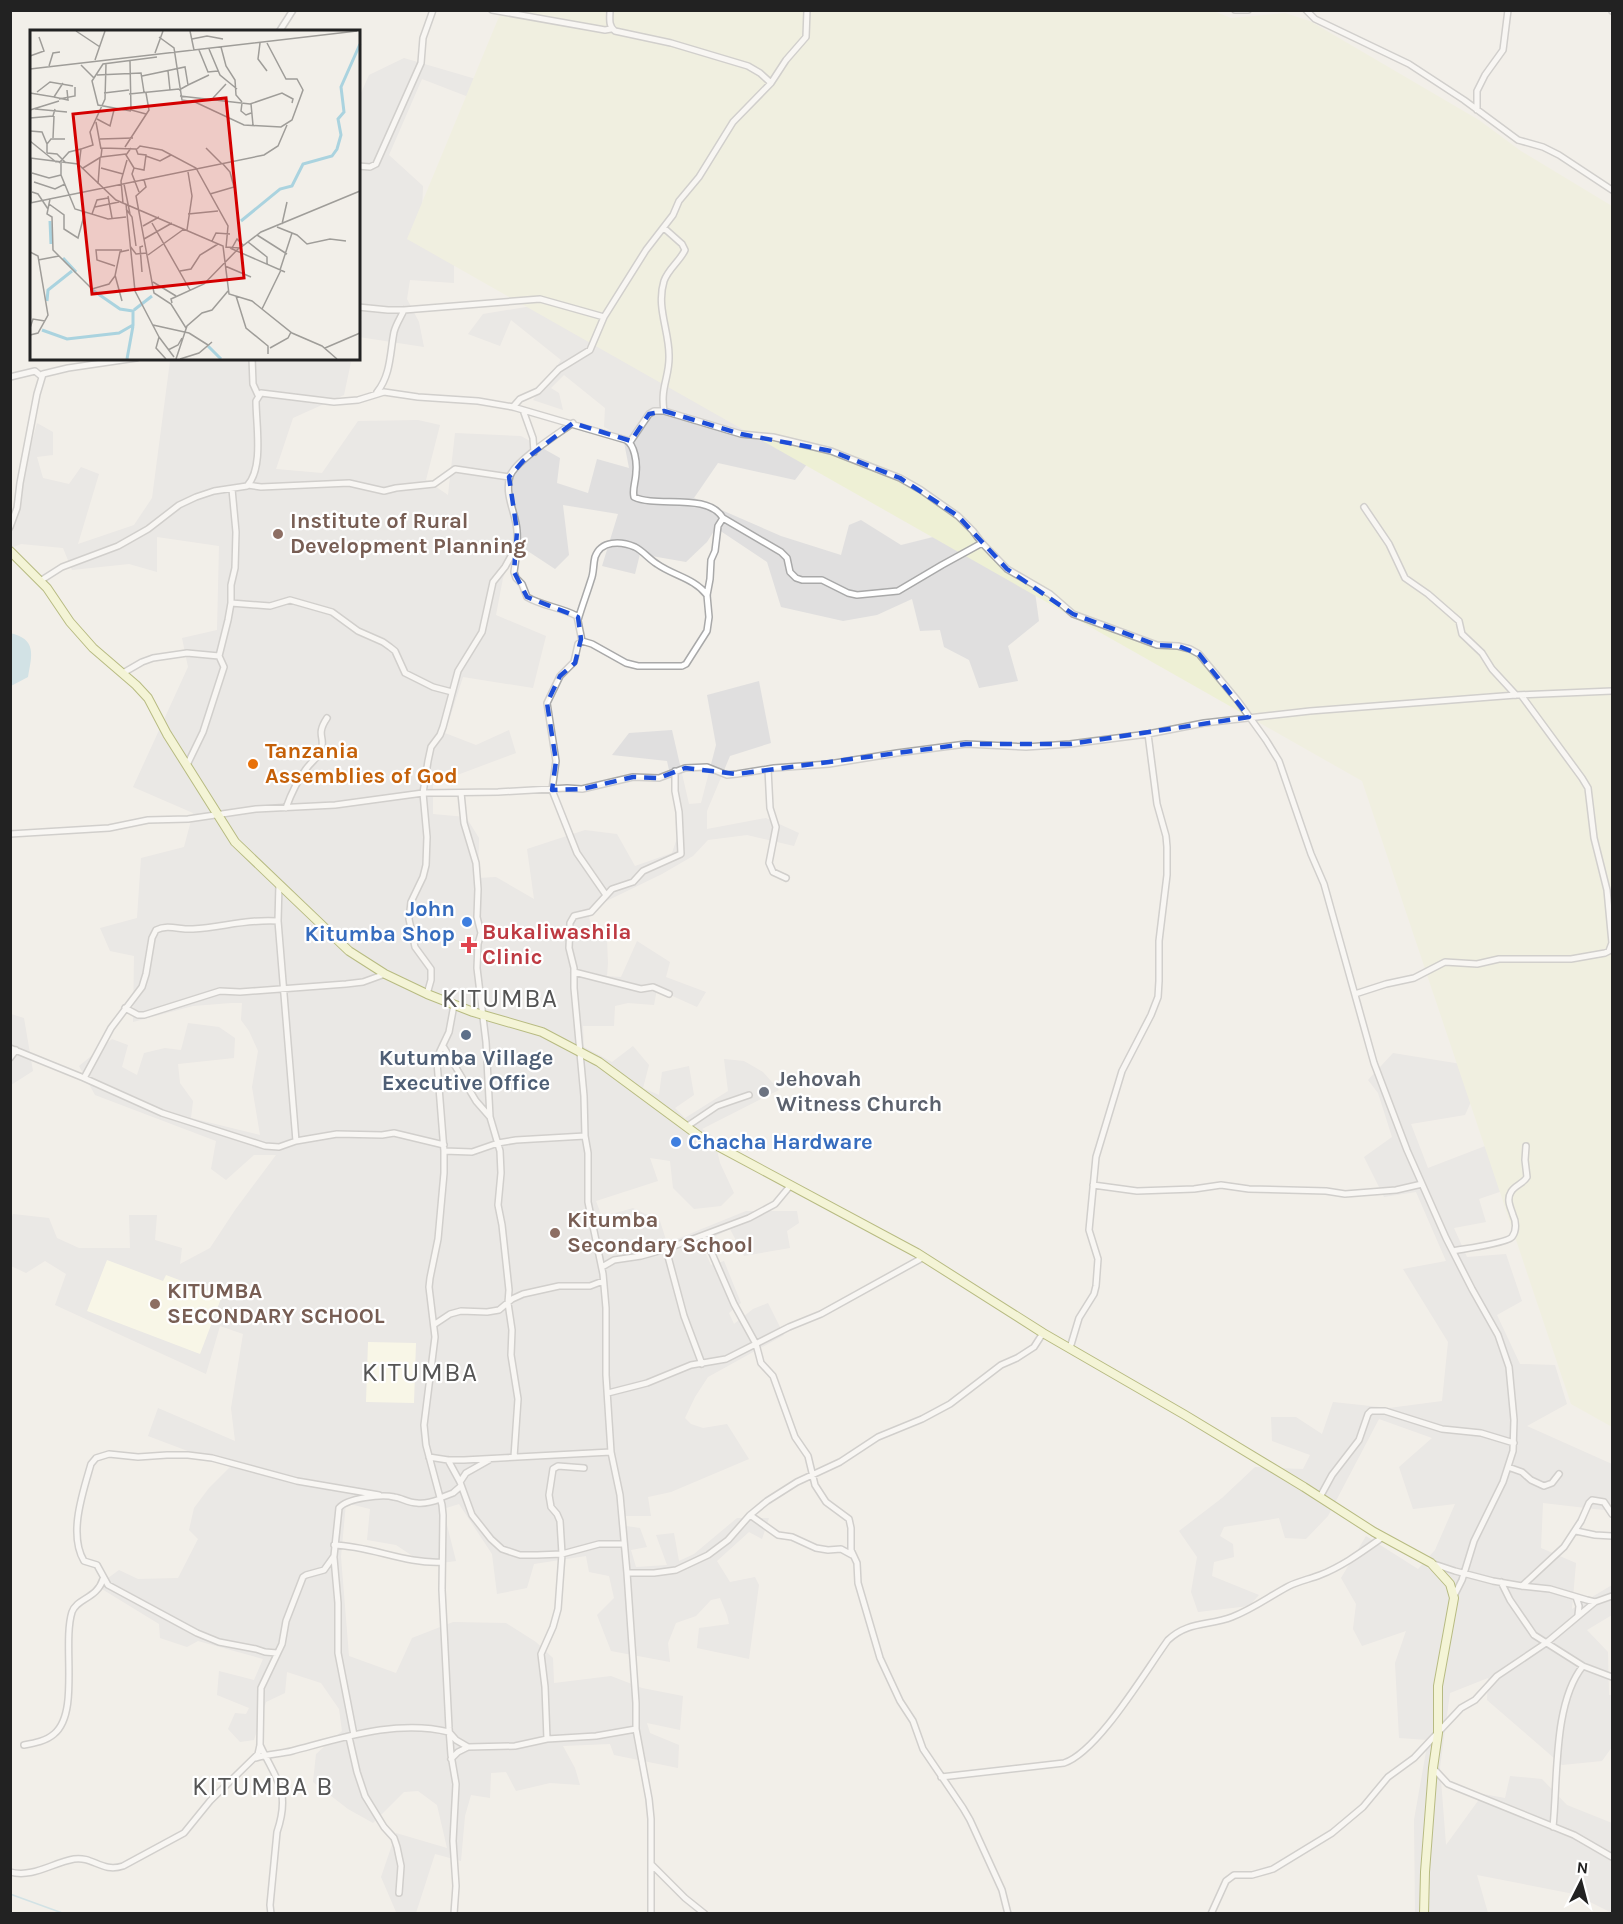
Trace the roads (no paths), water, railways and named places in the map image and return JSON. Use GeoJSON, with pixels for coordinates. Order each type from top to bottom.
{"type":"FeatureCollection","features":[{"type":"Feature","properties":{"kind":"street"},"geometry":{"type":"LineString","coordinates":[[280,30],[293,10]]}},
{"type":"Feature","properties":{"kind":"street"},"geometry":{"type":"LineString","coordinates":[[360,166],[370,167],[376,164],[421,63],[423,38],[433,10]]}},
{"type":"Feature","properties":{"kind":"street"},"geometry":{"type":"LineString","coordinates":[[492,10],[605,30],[611,29],[619,33],[690,48],[748,66],[771,83]]}},
{"type":"Feature","properties":{"kind":"street"},"geometry":{"type":"LineString","coordinates":[[610,10],[611,29]]}},
{"type":"Feature","properties":{"kind":"street"},"geometry":{"type":"LineString","coordinates":[[1235,10],[1248,10]]}},
{"type":"Feature","properties":{"kind":"street"},"geometry":{"type":"LineString","coordinates":[[1306,10],[1316,19],[1408,64],[1502,126],[1518,140],[1543,147],[1559,155],[1612,190]]}},
{"type":"Feature","properties":{"kind":"street"},"geometry":{"type":"LineString","coordinates":[[1477,110],[1477,91],[1485,75],[1503,50],[1508,10]]}},
{"type":"Feature","properties":{"kind":"street"},"geometry":{"type":"LineString","coordinates":[[513,407],[520,399],[538,391],[559,369],[590,350],[604,317],[646,250],[673,215],[679,201],[699,177],[733,122],[771,83],[786,60],[806,37],[807,11]]}},
{"type":"Feature","properties":{"kind":"street"},"geometry":{"type":"LineString","coordinates":[[664,228],[682,244],[685,250],[667,275],[662,292],[661,316],[666,329],[670,358],[662,390],[664,411]]}},
{"type":"Feature","properties":{"kind":"street"},"geometry":{"type":"LineString","coordinates":[[360,307],[404,310],[540,299],[604,317]]}},
{"type":"Feature","properties":{"kind":"street"},"geometry":{"type":"LineString","coordinates":[[376,393],[384,381],[390,362],[394,330],[404,310]]}},
{"type":"Feature","properties":{"kind":"street"},"geometry":{"type":"LineString","coordinates":[[10,526],[17,508],[21,475],[41,376],[68,368],[122,360]]}},
{"type":"Feature","properties":{"kind":"street"},"geometry":{"type":"LineString","coordinates":[[40,581],[62,567],[117,546],[148,529],[196,496],[214,491],[244,488],[248,485],[257,465],[258,395],[253,384],[252,360]]}},
{"type":"Feature","properties":{"kind":"street"},"geometry":{"type":"LineString","coordinates":[[10,376],[34,371],[41,376]]}},
{"type":"Feature","properties":{"kind":"street"},"geometry":{"type":"LineString","coordinates":[[258,395],[264,392],[306,400],[334,402],[358,400],[376,393],[391,392],[418,397],[478,401],[513,407],[573,423],[630,442]]}},
{"type":"Feature","properties":{"kind":"street"},"geometry":{"type":"LineString","coordinates":[[523,410],[533,438],[534,452]]}},
{"type":"Feature","properties":{"kind":"street"},"geometry":{"type":"LineString","coordinates":[[982,543],[898,591],[857,595],[822,580],[802,580],[790,572],[787,558],[781,552],[723,518],[712,508],[695,503],[668,500],[653,502],[634,498],[637,471],[630,442],[651,412],[664,411],[741,434],[791,441],[831,451],[900,478],[958,516],[1007,569],[1050,594],[1073,614],[1157,645],[1178,646],[1199,654],[1249,717],[1279,761],[1311,855],[1324,885],[1374,1063],[1422,1184],[1472,1289],[1498,1335],[1507,1358],[1513,1394],[1514,1443],[1508,1467],[1474,1541],[1454,1598],[1438,1686],[1438,1733],[1433,1768],[1424,1914]]}},
{"type":"Feature","properties":{"kind":"street"},"geometry":{"type":"LineString","coordinates":[[573,423],[523,461],[509,477],[509,490],[511,510],[517,531],[514,572],[516,578],[522,584],[526,597],[577,616],[582,641]]}},
{"type":"Feature","properties":{"kind":"street"},"geometry":{"type":"LineString","coordinates":[[248,485],[261,487],[350,483],[381,491],[434,484],[455,469],[509,477]]}},
{"type":"Feature","properties":{"kind":"street"},"geometry":{"type":"LineString","coordinates":[[187,765],[203,732],[224,667],[219,656],[231,603],[237,532],[232,489]]}},
{"type":"Feature","properties":{"kind":"street"},"geometry":{"type":"LineString","coordinates":[[1356,994],[1414,978],[1445,962],[1477,964],[1499,959],[1571,959],[1605,953],[1609,951],[1612,943],[1607,890],[1594,838],[1588,788],[1519,695],[1492,669],[1482,653],[1462,634],[1459,621],[1428,594],[1405,578],[1389,544],[1364,507]]}},
{"type":"Feature","properties":{"kind":"street"},"geometry":{"type":"LineString","coordinates":[[582,641],[626,663],[638,666],[682,666],[686,664],[706,631],[709,617],[706,596],[711,560],[715,551],[718,526],[723,518]]}},
{"type":"Feature","properties":{"kind":"street"},"geometry":{"type":"LineString","coordinates":[[578,621],[596,557],[607,544],[622,543],[636,548],[658,566],[675,572],[700,586],[706,596]]}},
{"type":"Feature","properties":{"kind":"street"},"geometry":{"type":"LineString","coordinates":[[427,994],[431,969],[415,947],[409,925],[411,902],[426,865],[427,837],[423,793],[431,747],[440,735],[458,671],[482,632],[493,582],[516,547]]}},
{"type":"Feature","properties":{"kind":"street"},"geometry":{"type":"LineString","coordinates":[[10,551],[47,588],[70,622],[102,656],[148,698],[167,734],[235,842],[350,951],[385,974],[427,994],[482,1015],[542,1032],[607,1068],[686,1127],[790,1186],[924,1257],[1043,1333],[1185,1415],[1383,1537],[1431,1563],[1464,1574],[1522,1586],[1546,1588],[1595,1602]]}},
{"type":"Feature","properties":{"kind":"street"},"geometry":{"type":"LineString","coordinates":[[231,603],[270,606],[290,600],[332,612],[358,631],[390,646],[405,673],[433,687],[452,692]]}},
{"type":"Feature","properties":{"kind":"street"},"geometry":{"type":"LineString","coordinates":[[582,641],[578,644],[574,662],[560,676],[547,703],[556,761],[552,790],[577,853],[606,895]]}},
{"type":"Feature","properties":{"kind":"street"},"geometry":{"type":"LineString","coordinates":[[123,673],[153,658],[188,653],[219,656]]}},
{"type":"Feature","properties":{"kind":"street"},"geometry":{"type":"LineString","coordinates":[[10,834],[109,828],[148,820],[188,819],[256,809],[335,806],[423,793],[582,789],[633,777],[658,778],[675,771],[702,767],[731,775],[768,769],[829,764],[966,744],[1026,747],[1070,744],[1249,717],[1519,695],[1612,691]]}},
{"type":"Feature","properties":{"kind":"street"},"geometry":{"type":"LineString","coordinates":[[286,808],[299,781],[321,752],[321,729],[327,718]]}},
{"type":"Feature","properties":{"kind":"street"},"geometry":{"type":"LineString","coordinates":[[1070,1348],[1078,1318],[1094,1294],[1096,1286],[1098,1259],[1089,1230],[1096,1157],[1118,1079],[1158,997],[1159,940],[1167,875],[1167,847],[1157,804],[1148,734]]}},
{"type":"Feature","properties":{"kind":"street"},"geometry":{"type":"LineString","coordinates":[[768,769],[770,808],[776,827],[769,863],[773,872],[786,878]]}},
{"type":"Feature","properties":{"kind":"street"},"geometry":{"type":"LineString","coordinates":[[651,1914],[652,1865],[649,1799],[636,1729],[637,1710],[620,1495],[611,1452],[605,1363],[606,1308],[602,1266],[589,1209],[584,1096],[574,972],[569,948],[573,916],[591,912],[612,889],[633,882],[643,871],[681,854],[675,771]]}},
{"type":"Feature","properties":{"kind":"street"},"geometry":{"type":"LineString","coordinates":[[461,793],[464,823],[476,863],[477,916],[481,933],[477,968],[491,1103],[490,1117],[498,1143],[501,1173],[498,1205],[512,1330],[511,1355],[518,1399],[514,1457]]}},
{"type":"Feature","properties":{"kind":"street"},"geometry":{"type":"LineString","coordinates":[[279,884],[278,921],[296,1141]]}},
{"type":"Feature","properties":{"kind":"street"},"geometry":{"type":"LineString","coordinates":[[84,1078],[111,1028],[144,982],[152,938],[158,928],[195,929],[257,920],[278,921]]}},
{"type":"Feature","properties":{"kind":"street"},"geometry":{"type":"LineString","coordinates":[[574,972],[641,989],[655,988],[669,994]]}},
{"type":"Feature","properties":{"kind":"street"},"geometry":{"type":"LineString","coordinates":[[125,1008],[138,1015],[144,1015],[165,1006],[183,1003],[220,990],[240,992],[283,990],[358,983],[385,974]]}},
{"type":"Feature","properties":{"kind":"street"},"geometry":{"type":"LineString","coordinates":[[454,1005],[449,1032],[437,1062],[444,1148],[442,1209],[429,1287],[435,1324],[434,1348],[424,1416],[426,1445],[443,1515],[442,1562],[449,1732],[456,1784],[453,1841],[456,1886],[454,1914]]}},
{"type":"Feature","properties":{"kind":"street"},"geometry":{"type":"LineString","coordinates":[[443,1046],[476,1101],[490,1117]]}},
{"type":"Feature","properties":{"kind":"street"},"geometry":{"type":"LineString","coordinates":[[10,1058],[13,1049],[162,1113],[248,1142],[275,1147],[338,1134],[394,1133],[444,1148],[472,1152],[498,1143],[516,1140],[585,1134]]}},
{"type":"Feature","properties":{"kind":"street"},"geometry":{"type":"LineString","coordinates":[[686,1127],[717,1106],[749,1095]]}},
{"type":"Feature","properties":{"kind":"street"},"geometry":{"type":"LineString","coordinates":[[1453,1251],[1511,1237],[1515,1230],[1515,1221],[1509,1197],[1513,1189],[1522,1184],[1527,1177],[1526,1146]]}},
{"type":"Feature","properties":{"kind":"street"},"geometry":{"type":"LineString","coordinates":[[1093,1185],[1137,1191],[1194,1189],[1221,1185],[1249,1189],[1326,1191],[1345,1194],[1396,1190],[1422,1184]]}},
{"type":"Feature","properties":{"kind":"street"},"geometry":{"type":"LineString","coordinates":[[602,1266],[614,1260],[666,1249],[766,1210],[775,1204],[790,1186]]}},
{"type":"Feature","properties":{"kind":"street"},"geometry":{"type":"LineString","coordinates":[[704,1235],[734,1304],[756,1344],[761,1363],[775,1380],[795,1437],[808,1456],[812,1475],[821,1496],[849,1519],[852,1554],[857,1563],[861,1593],[880,1658],[900,1701],[913,1721],[923,1749],[970,1820],[1002,1890],[1008,1914]]}},
{"type":"Feature","properties":{"kind":"street"},"geometry":{"type":"LineString","coordinates":[[666,1249],[684,1316],[702,1364]]}},
{"type":"Feature","properties":{"kind":"street"},"geometry":{"type":"LineString","coordinates":[[608,1393],[646,1383],[685,1367],[726,1359],[821,1314],[924,1257]]}},
{"type":"Feature","properties":{"kind":"street"},"geometry":{"type":"LineString","coordinates":[[435,1324],[450,1314],[461,1311],[499,1310],[517,1296],[559,1286],[590,1286],[603,1281]]}},
{"type":"Feature","properties":{"kind":"street"},"geometry":{"type":"LineString","coordinates":[[627,1573],[663,1572],[682,1568],[720,1547],[750,1515],[767,1501],[840,1462],[878,1437],[922,1419],[950,1404],[1001,1365],[1034,1347],[1043,1333]]}},
{"type":"Feature","properties":{"kind":"street"},"geometry":{"type":"LineString","coordinates":[[1320,1497],[1332,1475],[1359,1440],[1371,1411],[1385,1411],[1442,1429],[1481,1433],[1514,1443]]}},
{"type":"Feature","properties":{"kind":"street"},"geometry":{"type":"LineString","coordinates":[[429,1456],[448,1460],[611,1452]]}},
{"type":"Feature","properties":{"kind":"street"},"geometry":{"type":"LineString","coordinates":[[277,1653],[206,1638],[108,1585],[97,1565],[84,1561],[80,1554],[76,1530],[91,1464],[103,1455],[109,1454],[138,1457],[188,1455],[212,1458],[279,1477],[396,1497],[408,1503],[418,1504],[451,1494],[466,1473],[493,1458]]}},
{"type":"Feature","properties":{"kind":"street"},"geometry":{"type":"LineString","coordinates":[[448,1460],[474,1519],[502,1549],[528,1555],[562,1554],[599,1544],[623,1544]]}},
{"type":"Feature","properties":{"kind":"street"},"geometry":{"type":"LineString","coordinates":[[547,1739],[541,1654],[558,1609],[562,1554],[560,1521],[550,1504],[551,1473],[553,1468],[558,1466],[584,1468]]}},
{"type":"Feature","properties":{"kind":"street"},"geometry":{"type":"LineString","coordinates":[[1508,1467],[1522,1472],[1531,1480],[1544,1486],[1552,1483],[1559,1474]]}},
{"type":"Feature","properties":{"kind":"street"},"geometry":{"type":"LineString","coordinates":[[384,1496],[342,1504],[338,1512],[334,1556],[338,1603],[338,1653],[351,1736],[365,1796],[384,1827],[394,1838],[397,1847],[402,1866],[399,1893]]}},
{"type":"Feature","properties":{"kind":"street"},"geometry":{"type":"LineString","coordinates":[[1522,1586],[1564,1547],[1576,1531],[1588,1503],[1592,1500],[1604,1502],[1612,1514]]}},
{"type":"Feature","properties":{"kind":"street"},"geometry":{"type":"LineString","coordinates":[[750,1515],[778,1535],[792,1537],[816,1548],[841,1550],[852,1554]]}},
{"type":"Feature","properties":{"kind":"street"},"geometry":{"type":"LineString","coordinates":[[1576,1531],[1612,1536]]}},
{"type":"Feature","properties":{"kind":"street"},"geometry":{"type":"LineString","coordinates":[[941,1777],[1071,1761],[1086,1750],[1106,1728],[1163,1647],[1177,1632],[1190,1626],[1230,1617],[1250,1609],[1290,1585],[1322,1575],[1345,1563],[1383,1537]]}},
{"type":"Feature","properties":{"kind":"street"},"geometry":{"type":"LineString","coordinates":[[334,1545],[355,1547],[426,1562],[442,1562]]}},
{"type":"Feature","properties":{"kind":"street"},"geometry":{"type":"LineString","coordinates":[[256,1758],[260,1745],[261,1688],[282,1644],[293,1598],[303,1577],[324,1570],[334,1556]]}},
{"type":"Feature","properties":{"kind":"street"},"geometry":{"type":"LineString","coordinates":[[1431,1563],[1450,1584],[1454,1598]]}},
{"type":"Feature","properties":{"kind":"street"},"geometry":{"type":"LineString","coordinates":[[24,1745],[42,1742],[53,1735],[64,1721],[67,1705],[68,1637],[72,1612],[81,1601],[91,1597],[101,1586],[103,1579]]}},
{"type":"Feature","properties":{"kind":"street"},"geometry":{"type":"LineString","coordinates":[[1501,1582],[1509,1600],[1529,1630],[1545,1643],[1583,1666],[1612,1677]]}},
{"type":"Feature","properties":{"kind":"street"},"geometry":{"type":"LineString","coordinates":[[1211,1914],[1226,1881],[1239,1875],[1252,1875],[1274,1869],[1319,1842],[1363,1807],[1388,1777],[1414,1758],[1461,1708],[1475,1700],[1497,1676],[1545,1643],[1595,1602],[1612,1596]]}},
{"type":"Feature","properties":{"kind":"street"},"geometry":{"type":"LineString","coordinates":[[1576,1597],[1580,1608],[1578,1617]]}},
{"type":"Feature","properties":{"kind":"street"},"geometry":{"type":"LineString","coordinates":[[1553,1827],[1563,1718],[1571,1685],[1583,1666]]}},
{"type":"Feature","properties":{"kind":"street"},"geometry":{"type":"LineString","coordinates":[[10,1872],[25,1874],[74,1859],[83,1859],[110,1869],[123,1866],[184,1833],[210,1801],[256,1758],[265,1755],[275,1755],[379,1730],[422,1728],[449,1732],[456,1740],[468,1747]]}},
{"type":"Feature","properties":{"kind":"street"},"geometry":{"type":"LineString","coordinates":[[451,1759],[468,1747],[515,1746],[547,1739],[596,1736],[636,1729]]}},
{"type":"Feature","properties":{"kind":"street"},"geometry":{"type":"LineString","coordinates":[[260,1745],[278,1778],[283,1797],[270,1905],[271,1914]]}},
{"type":"Feature","properties":{"kind":"street"},"geometry":{"type":"LineString","coordinates":[[1433,1768],[1448,1784],[1574,1835],[1612,1857]]}},
{"type":"Feature","properties":{"kind":"street"},"geometry":{"type":"LineString","coordinates":[[652,1865],[685,1898],[705,1914]]}},
{"type":"Feature","properties":{"kind":"water"},"geometry":{"type":"Polygon","coordinates":[[[10,633],[25,639],[31,649],[28,677],[11,686],[10,633]]]}},
{"type":"Feature","properties":{"kind":"waterway"},"geometry":{"type":"LineString","coordinates":[[10,1894],[65,1914]]}},
{"type":"Feature","properties":{"kind":"place","name":"Institute of Rural Development Planning"},"geometry":{"type":"Point","coordinates":[278,534]}},
{"type":"Feature","properties":{"kind":"place","name":"Tanzania Assemblies of God"},"geometry":{"type":"Point","coordinates":[253,764]}},
{"type":"Feature","properties":{"kind":"place","name":"John Kitumba Shop"},"geometry":{"type":"Point","coordinates":[467,922]}},
{"type":"Feature","properties":{"kind":"place","name":"Bukaliwashila Clinic"},"geometry":{"type":"Point","coordinates":[469,945]}},
{"type":"Feature","properties":{"kind":"place","name":"Kutumba Village Executive Office"},"geometry":{"type":"Point","coordinates":[466,1035]}},
{"type":"Feature","properties":{"kind":"place","name":"Jehovah Witness Church"},"geometry":{"type":"Point","coordinates":[764,1092]}},
{"type":"Feature","properties":{"kind":"place","name":"Chacha Hardware"},"geometry":{"type":"Point","coordinates":[676,1142]}},
{"type":"Feature","properties":{"kind":"place","name":"Kitumba Secondary School"},"geometry":{"type":"Point","coordinates":[555,1233]}},
{"type":"Feature","properties":{"kind":"place","name":"KITUMBA SECONDARY SCHOOL"},"geometry":{"type":"Point","coordinates":[155,1304]}},
{"type":"Feature","properties":{"kind":"district","name":"KITUMBA"},"geometry":{"type":"Point","coordinates":[500,998]}},
{"type":"Feature","properties":{"kind":"district","name":"KITUMBA"},"geometry":{"type":"Point","coordinates":[420,1372]}},
{"type":"Feature","properties":{"kind":"district","name":"KITUMBA B"},"geometry":{"type":"Point","coordinates":[263,1786]}}]}
